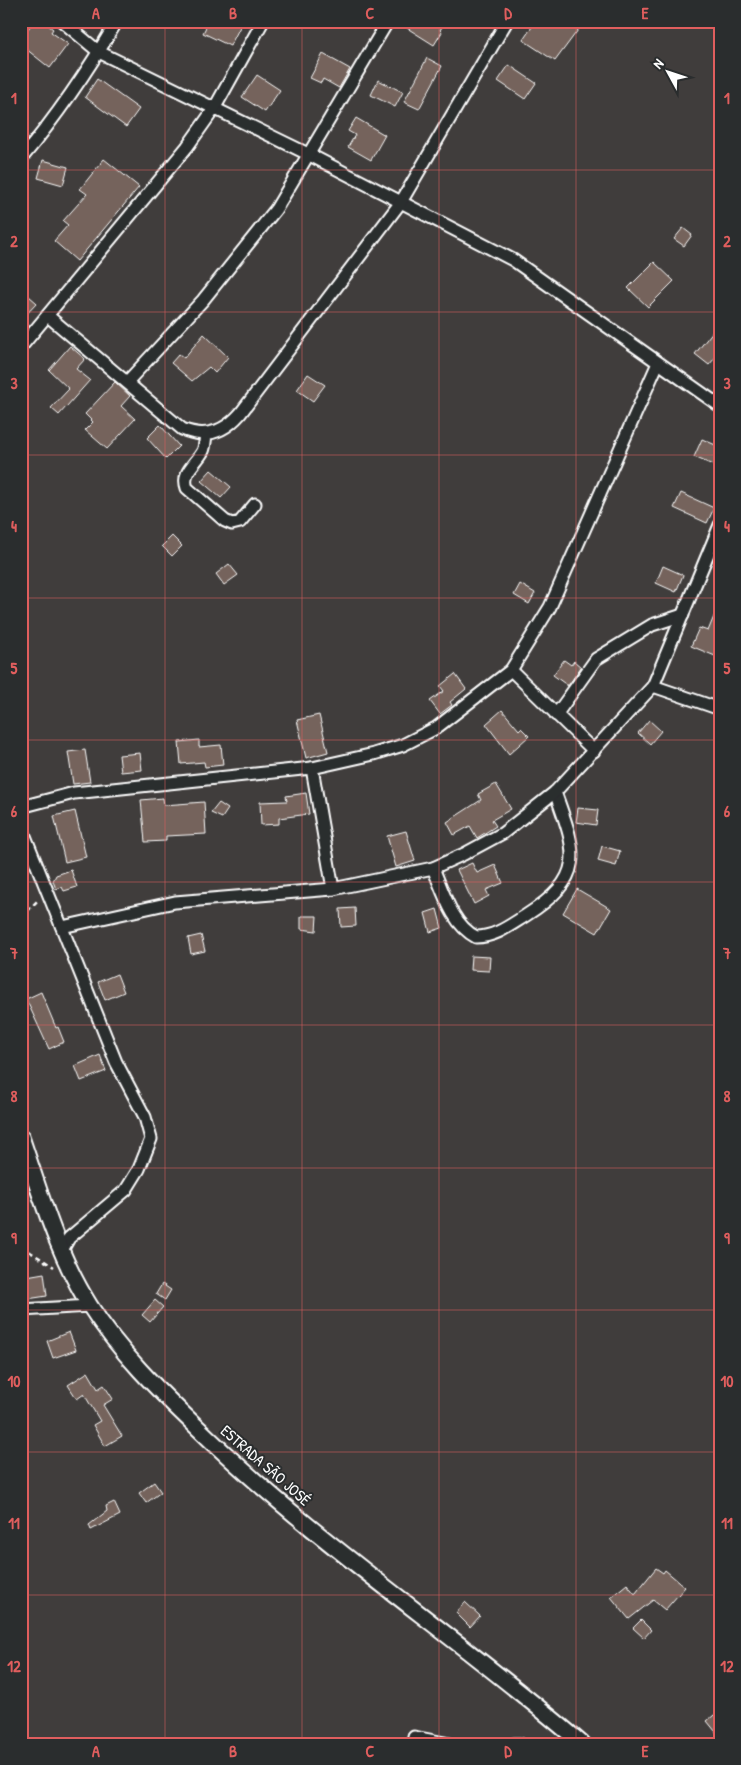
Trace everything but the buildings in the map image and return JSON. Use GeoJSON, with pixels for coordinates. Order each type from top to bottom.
{"type":"FeatureCollection","features":[{"type":"Feature","properties":{"kind":"street"},"geometry":{"type":"LineString","coordinates":[[62,21],[99,52],[310,155],[513,260],[720,406]]}},
{"type":"Feature","properties":{"kind":"street"},"geometry":{"type":"LineString","coordinates":[[21,159],[42,134],[99,52],[117,21]]}},
{"type":"Feature","properties":{"kind":"street"},"geometry":{"type":"LineString","coordinates":[[21,347],[187,147],[214,109],[263,21]]}},
{"type":"Feature","properties":{"kind":"street"},"geometry":{"type":"LineString","coordinates":[[127,382],[236,260],[276,209],[310,155],[388,21]]}},
{"type":"Feature","properties":{"kind":"street"},"geometry":{"type":"LineString","coordinates":[[48,316],[182,429],[197,435],[223,430],[240,414],[401,202],[507,21]]}},
{"type":"Feature","properties":{"kind":"street"},"geometry":{"type":"LineString","coordinates":[[21,807],[74,793],[312,768],[374,754],[403,745],[436,728],[510,670],[550,607],[658,363]]}},
{"type":"Feature","properties":{"kind":"street"},"geometry":{"type":"LineString","coordinates":[[206,434],[204,450],[184,480],[187,488],[225,521],[232,524],[240,522],[256,504]]}},
{"type":"Feature","properties":{"kind":"street"},"geometry":{"type":"LineString","coordinates":[[62,927],[175,902],[333,889],[433,868],[503,833],[554,792],[653,686],[719,530]]}},
{"type":"Feature","properties":{"kind":"street"},"geometry":{"type":"LineString","coordinates":[[556,716],[596,659],[652,625],[683,615]]}},
{"type":"Feature","properties":{"kind":"street"},"geometry":{"type":"LineString","coordinates":[[510,670],[594,751]]}},
{"type":"Feature","properties":{"kind":"street"},"geometry":{"type":"LineString","coordinates":[[653,686],[720,709]]}},
{"type":"Feature","properties":{"kind":"street"},"geometry":{"type":"LineString","coordinates":[[312,768],[333,889]]}},
{"type":"Feature","properties":{"kind":"street"},"geometry":{"type":"LineString","coordinates":[[433,868],[450,908],[465,931],[476,937],[500,932],[555,894],[570,873],[573,848],[570,834],[554,792]]}},
{"type":"Feature","properties":{"kind":"street"},"geometry":{"type":"LineString","coordinates":[[21,826],[116,1062],[145,1117],[151,1139],[139,1169],[126,1190],[69,1238],[61,1252]]}},
{"type":"Feature","properties":{"kind":"street","name":"ESTRADA SÃO JOSÉ"},"geometry":{"type":"LineString","coordinates":[[21,1137],[61,1252],[75,1280],[110,1335],[140,1371],[229,1458],[294,1513],[525,1695],[582,1744]]}},
{"type":"Feature","properties":{"kind":"street"},"geometry":{"type":"LineString","coordinates":[[21,1310],[90,1306]]}},
{"type":"Feature","properties":{"kind":"street"},"geometry":{"type":"LineString","coordinates":[[414,1737],[450,1744]]}},
{"type":"Feature","properties":{"kind":"street"},"geometry":{"type":"LineString","coordinates":[[514,1744],[520,1744]]}},
{"type":"Feature","properties":{"kind":"path"},"geometry":{"type":"LineString","coordinates":[[21,918],[35,902],[48,893]]}},
{"type":"Feature","properties":{"kind":"path"},"geometry":{"type":"LineString","coordinates":[[21,1253],[27,1250],[75,1280]]}}]}
